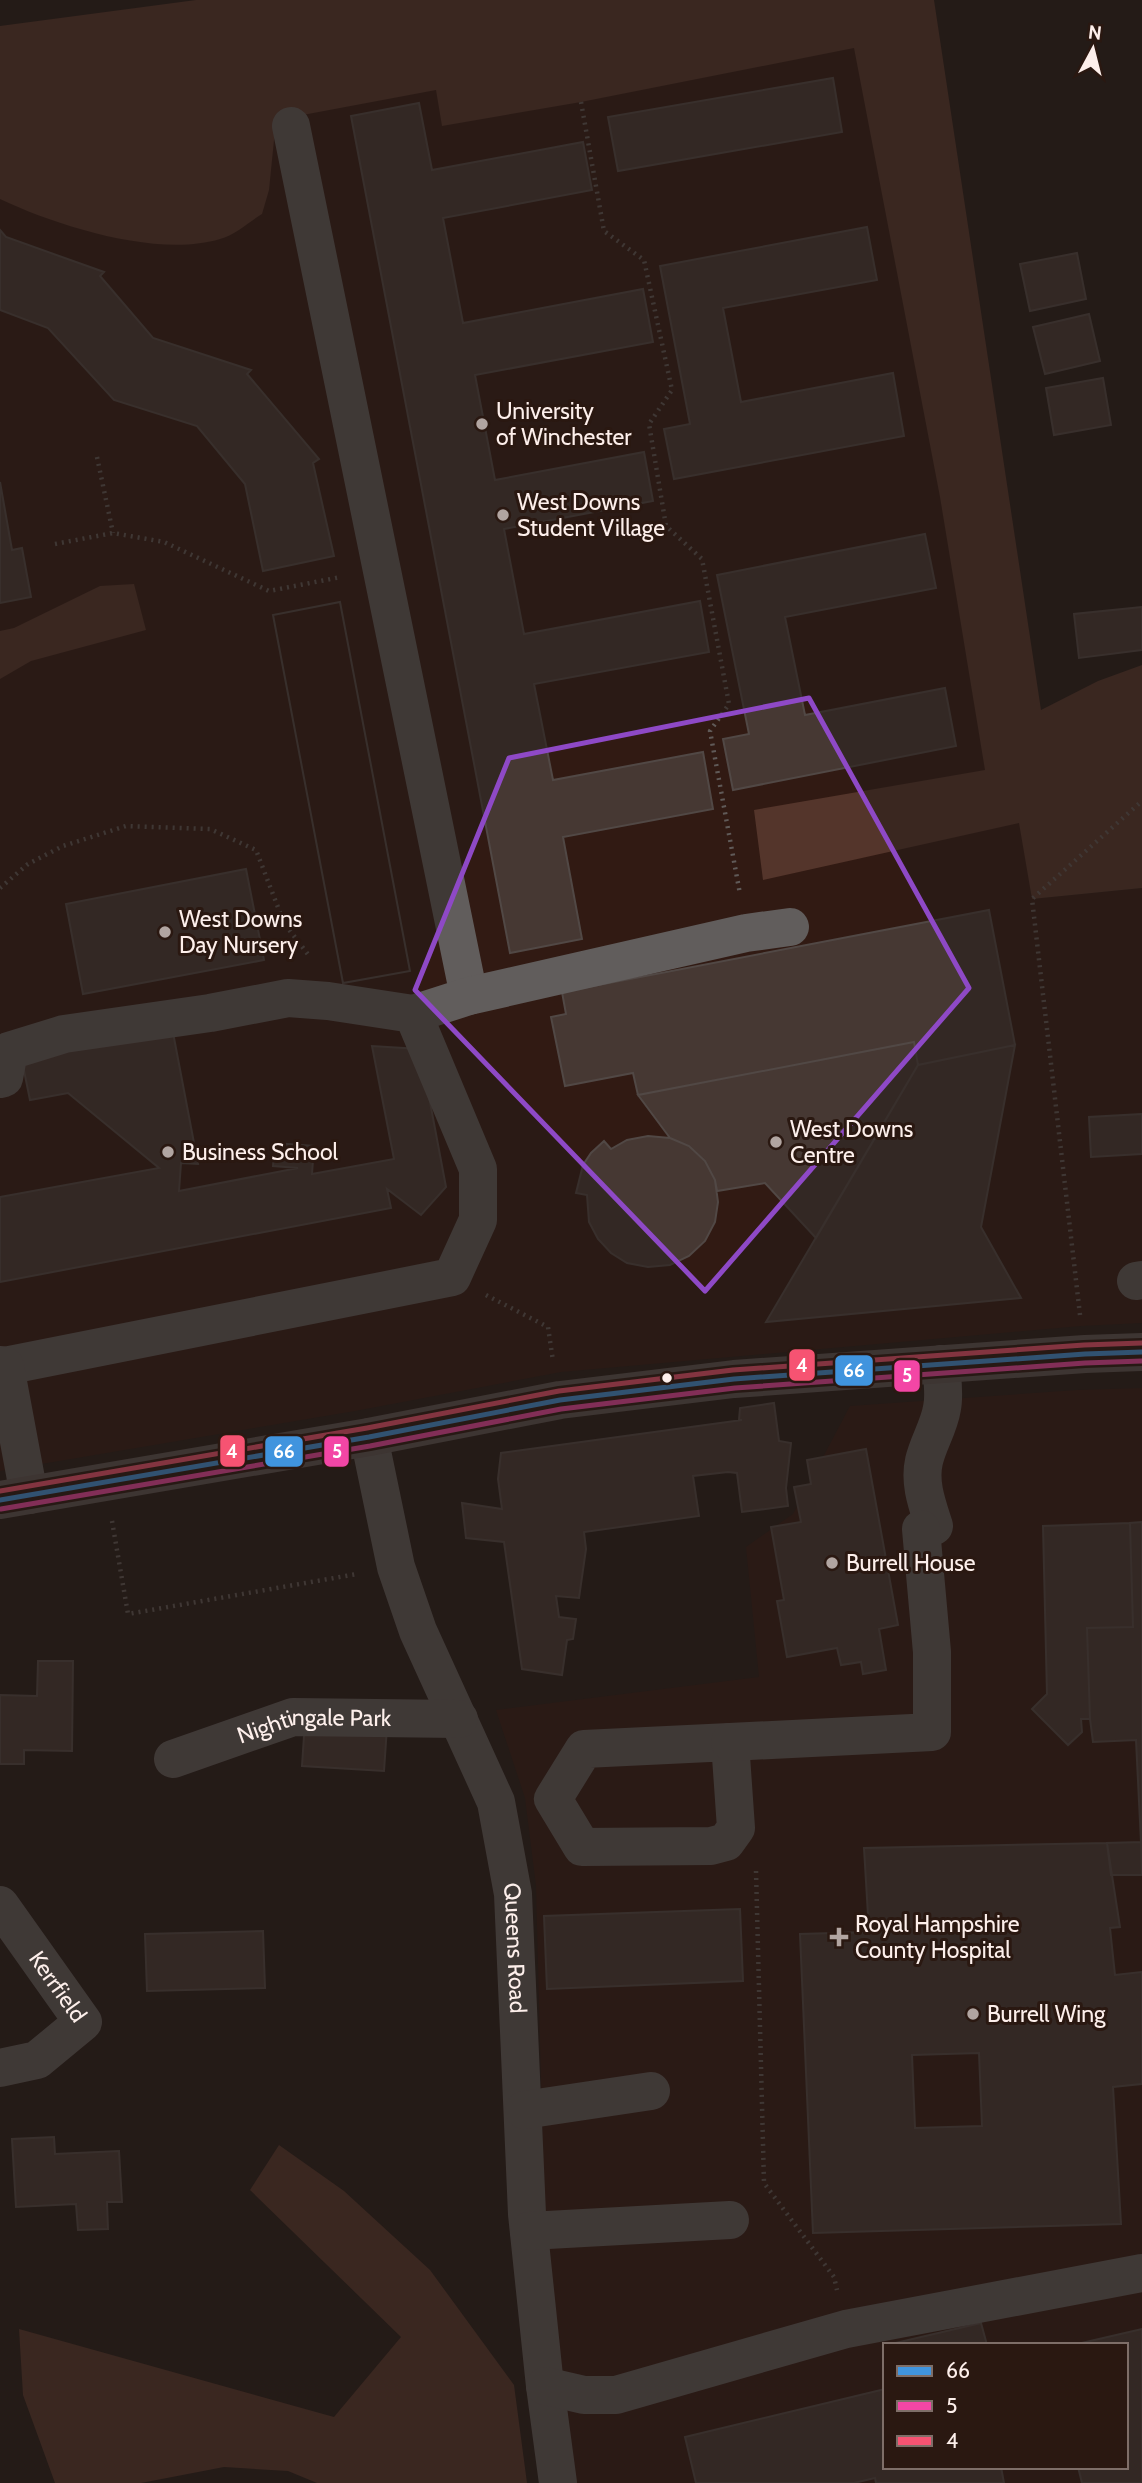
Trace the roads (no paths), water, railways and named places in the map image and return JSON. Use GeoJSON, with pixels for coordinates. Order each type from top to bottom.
{"type":"FeatureCollection","features":[{"type":"Feature","properties":{"kind":"main road"},"geometry":{"type":"LineString","coordinates":[[14,1498],[369,1437],[560,1400],[734,1379],[1142,1352]]}},
{"type":"Feature","properties":{"kind":"street"},"geometry":{"type":"LineString","coordinates":[[291,126],[469,996]]}},
{"type":"Feature","properties":{"kind":"street"},"geometry":{"type":"LineString","coordinates":[[0,1079],[4,1079],[9,1051],[64,1034],[288,999],[413,1014],[469,996],[747,933],[790,927]]}},
{"type":"Feature","properties":{"kind":"street"},"geometry":{"type":"LineString","coordinates":[[14,1498],[2,1366],[452,1277],[478,1220],[478,1169],[413,1014]]}},
{"type":"Feature","properties":{"kind":"street"},"geometry":{"type":"LineString","coordinates":[[552,1799],[584,1749],[932,1732],[932,1652],[927,1527],[922,1478],[924,1459],[940,1421],[943,1404],[941,1364]]}},
{"type":"Feature","properties":{"kind":"street","name":"Queens Road"},"geometry":{"type":"LineString","coordinates":[[369,1437],[396,1567],[418,1631],[496,1802],[513,1894],[530,2231],[545,2386],[558,2483]]}},
{"type":"Feature","properties":{"kind":"street","name":"Nightingale Park"},"geometry":{"type":"LineString","coordinates":[[173,1759],[293,1717],[459,1719]]}},
{"type":"Feature","properties":{"kind":"street"},"geometry":{"type":"LineString","coordinates":[[552,1799],[582,1847],[711,1846],[726,1842],[736,1828],[730,1742]]}},
{"type":"Feature","properties":{"kind":"street"},"geometry":{"type":"LineString","coordinates":[[496,1802],[552,1799]]}},
{"type":"Feature","properties":{"kind":"street","name":"Kerrfield"},"geometry":{"type":"LineString","coordinates":[[0,1905],[83,2022],[37,2060],[0,2068]]}},
{"type":"Feature","properties":{"kind":"street"},"geometry":{"type":"LineString","coordinates":[[524,2110],[651,2091]]}},
{"type":"Feature","properties":{"kind":"street"},"geometry":{"type":"LineString","coordinates":[[530,2231],[730,2220]]}},
{"type":"Feature","properties":{"kind":"street"},"geometry":{"type":"LineString","coordinates":[[545,2386],[584,2395],[616,2395],[846,2329],[1142,2273]]}},
{"type":"Feature","properties":{"kind":"place","name":"University of Winchester"},"geometry":{"type":"Point","coordinates":[482,424]}},
{"type":"Feature","properties":{"kind":"place","name":"West Downs Student Village"},"geometry":{"type":"Point","coordinates":[503,515]}},
{"type":"Feature","properties":{"kind":"place","name":"West Downs Day Nursery"},"geometry":{"type":"Point","coordinates":[165,932]}},
{"type":"Feature","properties":{"kind":"place","name":"West Downs Centre"},"geometry":{"type":"Point","coordinates":[776,1142]}},
{"type":"Feature","properties":{"kind":"place","name":"Business School"},"geometry":{"type":"Point","coordinates":[168,1152]}},
{"type":"Feature","properties":{"kind":"place","name":"Burrell House"},"geometry":{"type":"Point","coordinates":[832,1563]}},
{"type":"Feature","properties":{"kind":"place","name":"Royal Hampshire County Hospital"},"geometry":{"type":"Point","coordinates":[839,1937]}},
{"type":"Feature","properties":{"kind":"place","name":"Burrell Wing"},"geometry":{"type":"Point","coordinates":[973,2014]}}]}
